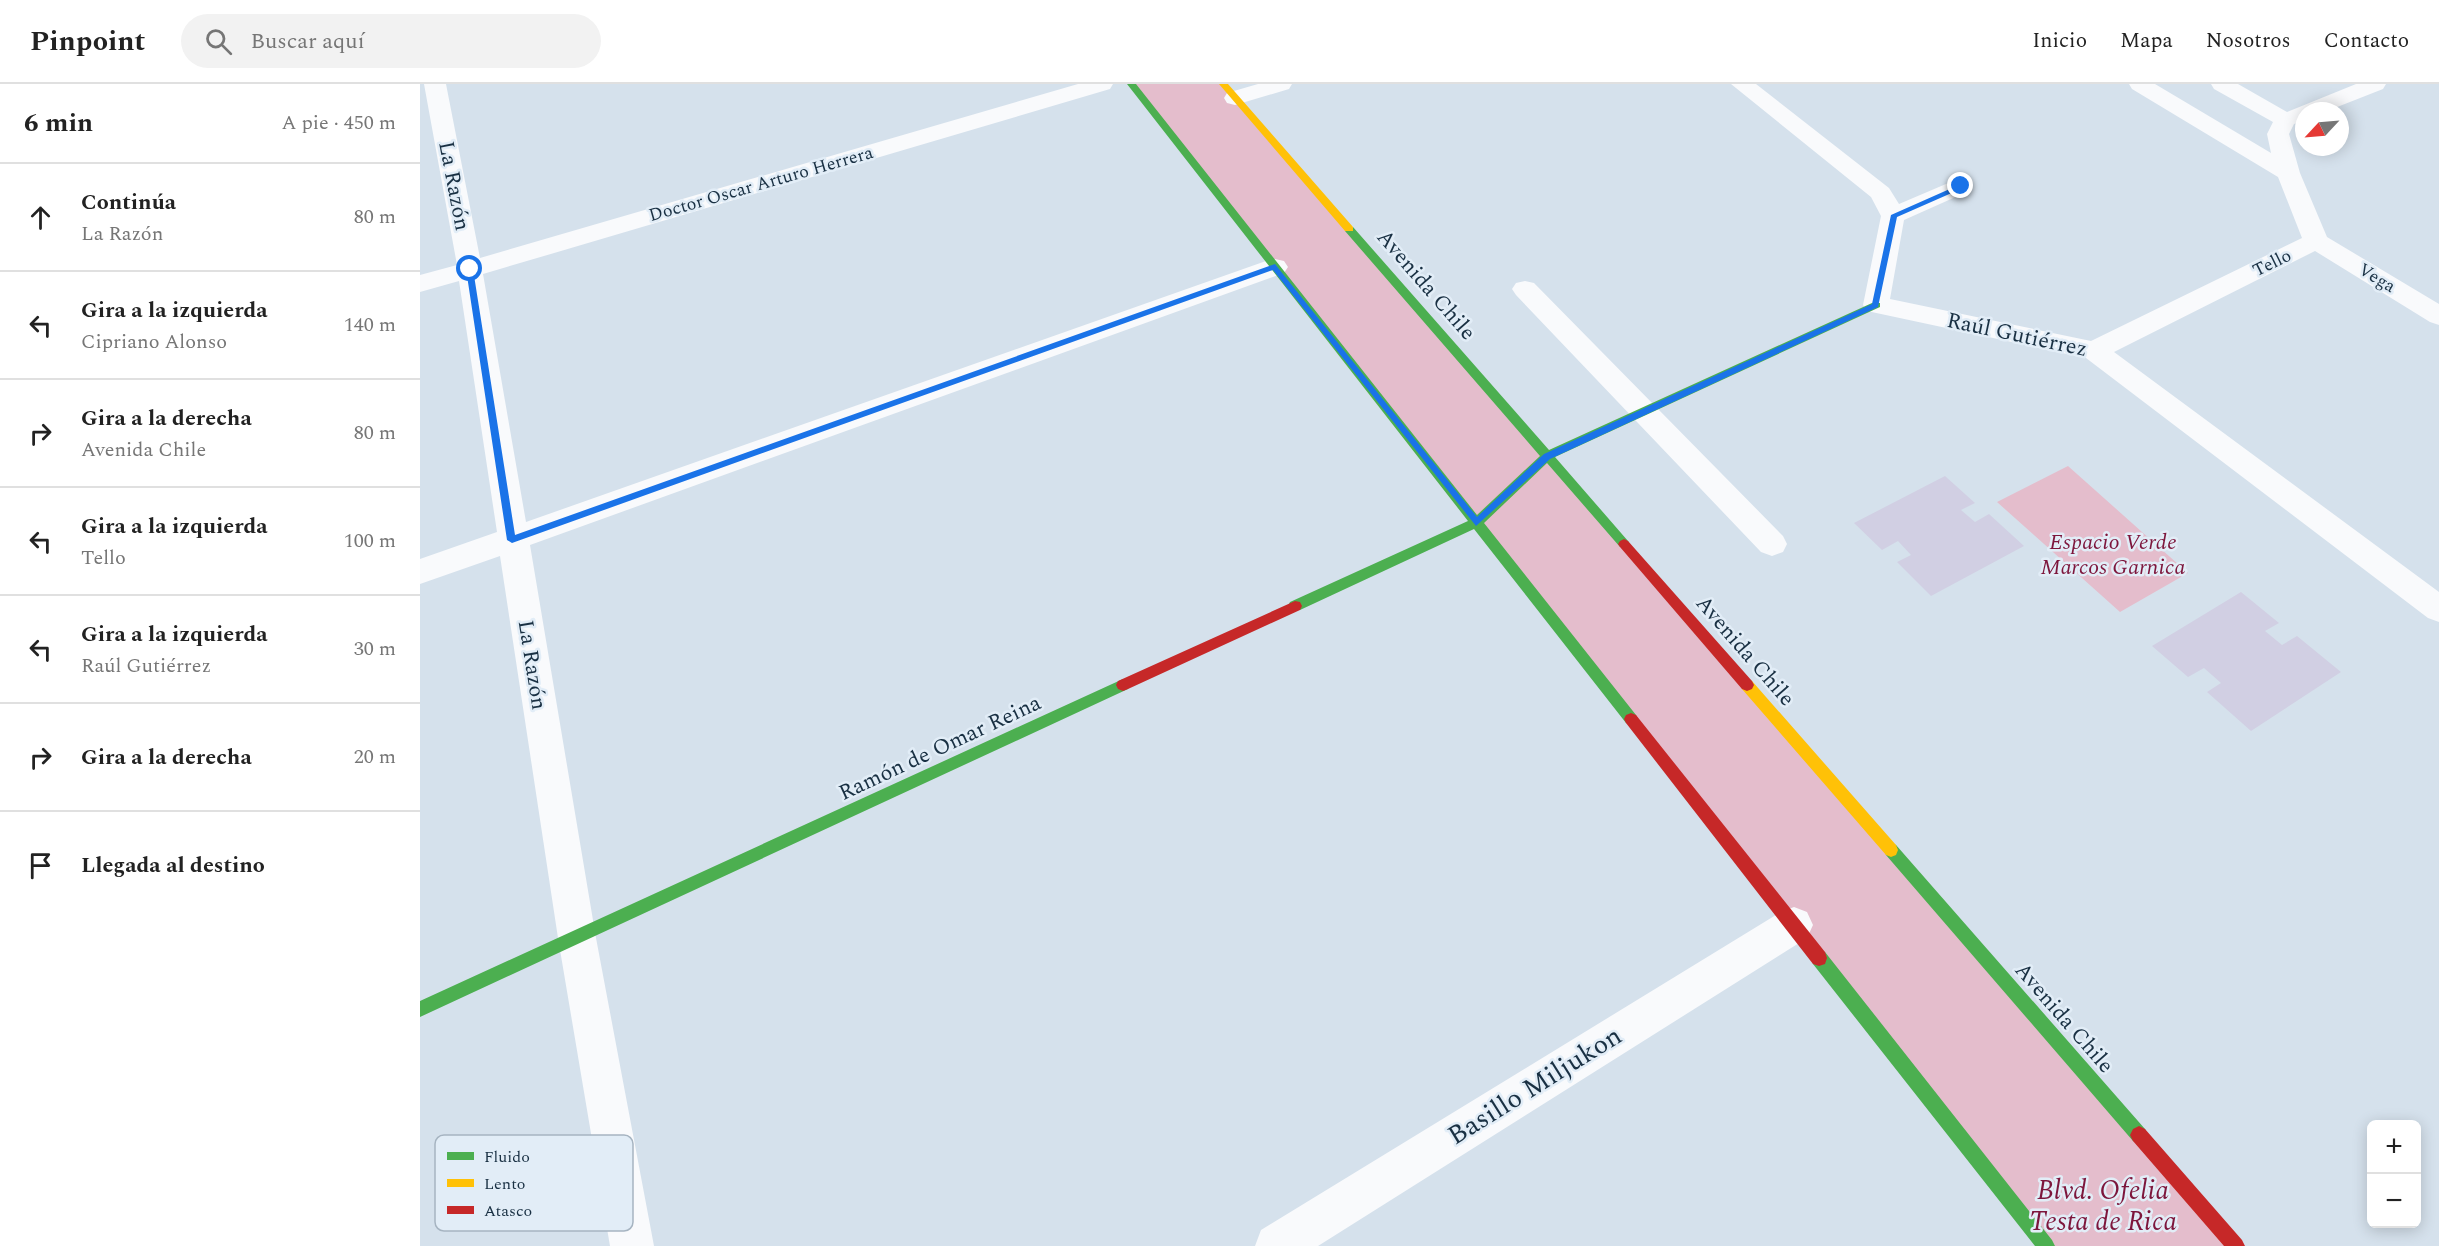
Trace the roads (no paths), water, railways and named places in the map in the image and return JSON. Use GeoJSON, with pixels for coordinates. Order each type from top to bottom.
{"type":"FeatureCollection","features":[{"type":"Feature","properties":{"kind":"main road"},"geometry":{"type":"LineString","coordinates":[[1131,84],[2046,1246]]}},
{"type":"Feature","properties":{"kind":"main road","name":"Avenida Chile"},"geometry":{"type":"LineString","coordinates":[[1229,91],[2236,1246]]}},
{"type":"Feature","properties":{"kind":"main road"},"geometry":{"type":"LineString","coordinates":[[1476,523],[1547,456],[1876,305]]}},
{"type":"Feature","properties":{"kind":"main road","name":"Ramón de Omar Reina"},"geometry":{"type":"LineString","coordinates":[[420,1009],[1476,523]]}},
{"type":"Feature","properties":{"kind":"street"},"geometry":{"type":"LineString","coordinates":[[420,86],[426,84]]}},
{"type":"Feature","properties":{"kind":"street","name":"La Razón"},"geometry":{"type":"LineString","coordinates":[[435,84],[470,269],[577,938],[612,1135]]}},
{"type":"Feature","properties":{"kind":"street","name":"Doctor Oscar Arturo Herrera"},"geometry":{"type":"LineString","coordinates":[[420,284],[1102,84]]}},
{"type":"Feature","properties":{"kind":"street"},"geometry":{"type":"LineString","coordinates":[[1229,91],[1281,84]]}},
{"type":"Feature","properties":{"kind":"street"},"geometry":{"type":"LineString","coordinates":[[1742,84],[1881,193],[1893,216],[1876,305]]}},
{"type":"Feature","properties":{"kind":"street"},"geometry":{"type":"LineString","coordinates":[[2140,84],[2288,173]]}},
{"type":"Feature","properties":{"kind":"street"},"geometry":{"type":"LineString","coordinates":[[2222,84],[2295,113]]}},
{"type":"Feature","properties":{"kind":"street"},"geometry":{"type":"LineString","coordinates":[[2331,102],[2375,84]]}},
{"type":"Feature","properties":{"kind":"street","name":"Tello"},"geometry":{"type":"LineString","coordinates":[[2094,351],[2316,241],[2288,173],[2278,134],[2295,119]]}},
{"type":"Feature","properties":{"kind":"street"},"geometry":{"type":"LineString","coordinates":[[1893,216],[1961,186]]}},
{"type":"Feature","properties":{"kind":"street","name":"Vega"},"geometry":{"type":"LineString","coordinates":[[2316,241],[2439,316]]}},
{"type":"Feature","properties":{"kind":"street"},"geometry":{"type":"LineString","coordinates":[[420,572],[1275,267]]}},
{"type":"Feature","properties":{"kind":"street"},"geometry":{"type":"LineString","coordinates":[[1525,289],[1772,544]]}},
{"type":"Feature","properties":{"kind":"street","name":"Raúl Gutiérrez"},"geometry":{"type":"LineString","coordinates":[[1876,305],[2094,351],[2439,609]]}},
{"type":"Feature","properties":{"kind":"street","name":"Basillo Miljukon"},"geometry":{"type":"LineString","coordinates":[[1277,1246],[1794,925]]}},
{"type":"Feature","properties":{"kind":"street","name":"La Razón"},"geometry":{"type":"LineString","coordinates":[[629,1231],[632,1246]]}},
{"type":"Feature","properties":{"kind":"park label","name":"Espacio Verde Marcos Garnica"},"geometry":{"type":"Point","coordinates":[2113,554]}},
{"type":"Feature","properties":{"kind":"park label","name":"Blvd. Ofelia Testa de Rica"},"geometry":{"type":"Point","coordinates":[2103,1206]}}]}
